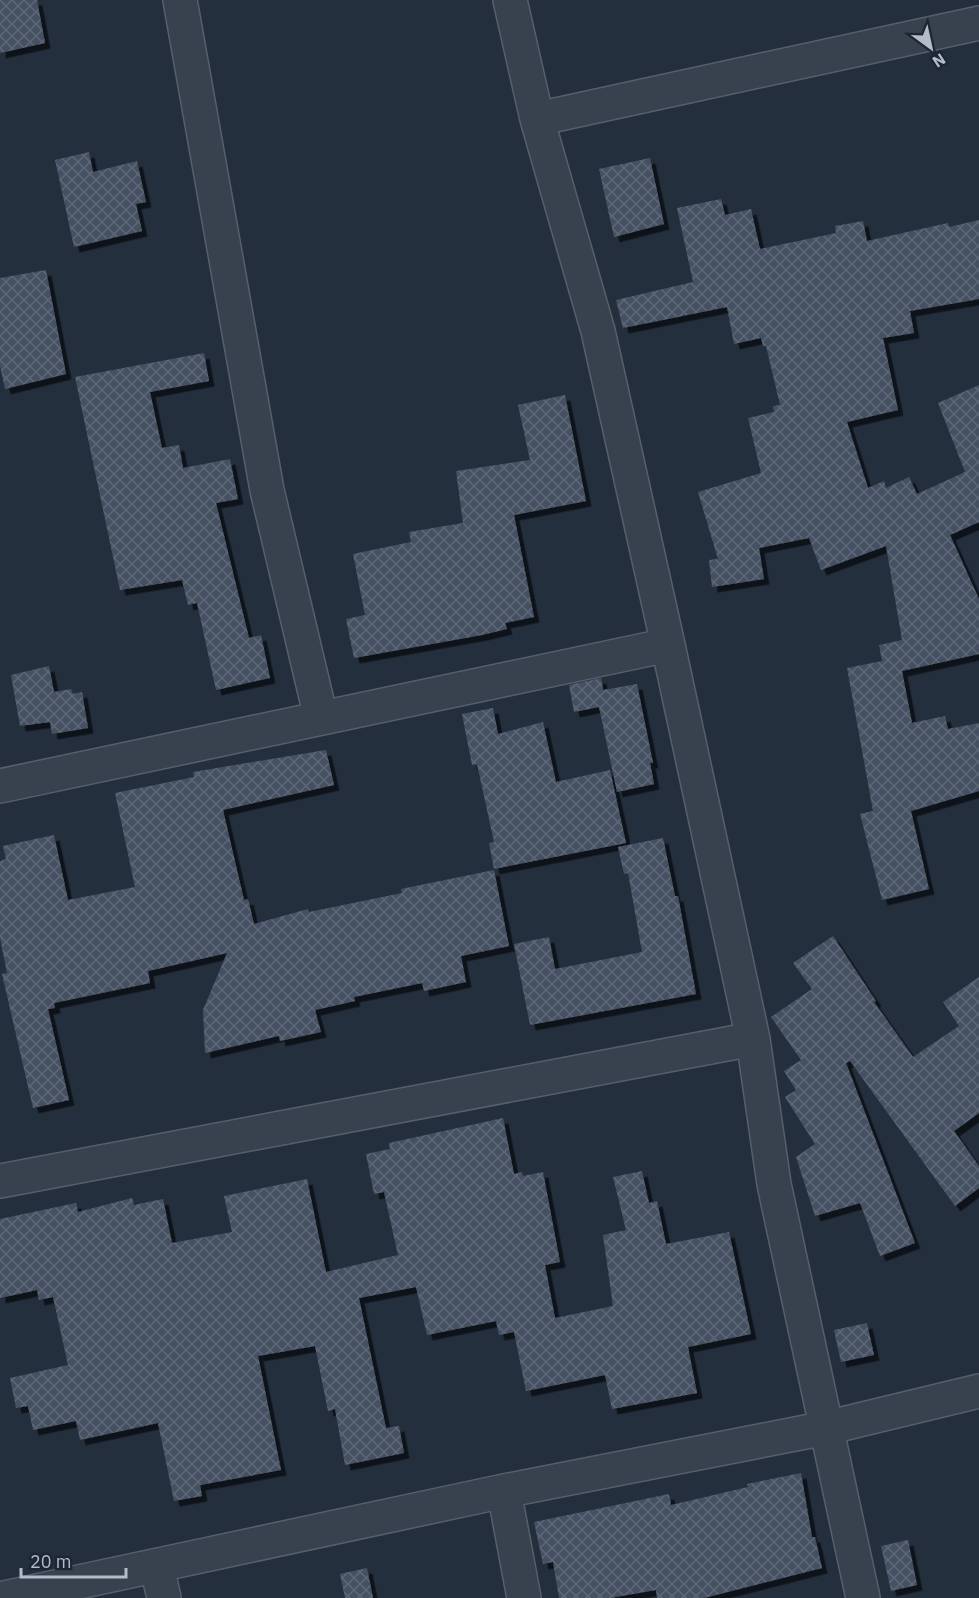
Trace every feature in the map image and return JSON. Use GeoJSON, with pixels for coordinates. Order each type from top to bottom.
{"type":"FeatureCollection","features":[{"type":"Feature","properties":{"kind":"street"},"geometry":{"type":"LineString","coordinates":[[180,0],[267,490],[321,718]]}},
{"type":"Feature","properties":{"kind":"street"},"geometry":{"type":"LineString","coordinates":[[510,0],[537,119],[598,331],[668,645],[753,1039],[774,1184],[862,1598]]}},
{"type":"Feature","properties":{"kind":"street"},"geometry":{"type":"LineString","coordinates":[[537,119],[979,23]]}},
{"type":"Feature","properties":{"kind":"street"},"geometry":{"type":"LineString","coordinates":[[0,786],[668,645]]}},
{"type":"Feature","properties":{"kind":"street"},"geometry":{"type":"LineString","coordinates":[[0,1181],[753,1039]]}},
{"type":"Feature","properties":{"kind":"street"},"geometry":{"type":"LineString","coordinates":[[4,1598],[161,1582],[504,1491],[826,1428],[979,1391]]}},
{"type":"Feature","properties":{"kind":"street"},"geometry":{"type":"LineString","coordinates":[[504,1491],[524,1598]]}},
{"type":"Feature","properties":{"kind":"building"},"geometry":{"type":"Polygon","coordinates":[[[0,0],[37,0],[45,43],[0,53],[0,0]]]}},
{"type":"Feature","properties":{"kind":"building"},"geometry":{"type":"Polygon","coordinates":[[[89,152],[93,172],[137,161],[146,202],[136,204],[142,231],[74,247],[55,160],[89,152]]]}},
{"type":"Feature","properties":{"kind":"building"},"geometry":{"type":"Polygon","coordinates":[[[650,158],[664,224],[614,237],[599,169],[650,158]]]}},
{"type":"Feature","properties":{"kind":"building"},"geometry":{"type":"Polygon","coordinates":[[[721,199],[725,215],[751,209],[760,249],[836,233],[835,226],[863,221],[867,241],[948,223],[949,227],[979,220],[979,299],[910,311],[914,333],[883,338],[898,410],[847,422],[868,488],[884,481],[886,488],[909,477],[917,494],[965,472],[938,403],[979,385],[979,522],[950,535],[979,599],[979,654],[902,671],[912,723],[945,716],[948,729],[979,723],[979,791],[911,811],[929,889],[882,900],[860,814],[873,811],[847,668],[882,661],[879,645],[902,640],[886,546],[821,570],[809,538],[759,548],[764,579],[712,587],[709,560],[718,559],[698,492],[761,473],[748,418],[774,412],[773,406],[780,405],[766,346],[763,346],[761,338],[734,344],[727,307],[623,328],[616,300],[693,282],[677,208],[721,199]]]}},
{"type":"Feature","properties":{"kind":"building"},"geometry":{"type":"Polygon","coordinates":[[[46,270],[66,374],[5,389],[0,366],[0,278],[46,270]]]}},
{"type":"Feature","properties":{"kind":"building"},"geometry":{"type":"Polygon","coordinates":[[[204,353],[209,381],[150,392],[162,448],[179,445],[183,468],[230,459],[238,499],[216,503],[249,638],[261,635],[270,678],[216,690],[197,603],[188,605],[182,580],[120,590],[75,377],[204,353]]]}},
{"type":"Feature","properties":{"kind":"building"},"geometry":{"type":"Polygon","coordinates":[[[565,395],[586,501],[514,515],[534,617],[505,623],[507,629],[482,635],[354,658],[346,619],[365,615],[353,554],[411,542],[409,532],[463,523],[456,471],[530,460],[518,405],[565,395]]]}},
{"type":"Feature","properties":{"kind":"building"},"geometry":{"type":"Polygon","coordinates":[[[49,666],[54,692],[71,689],[73,694],[82,692],[88,728],[52,734],[50,722],[20,726],[11,675],[49,666]]]}},
{"type":"Feature","properties":{"kind":"building"},"geometry":{"type":"Polygon","coordinates":[[[601,678],[603,690],[637,684],[653,763],[650,763],[654,784],[617,792],[599,707],[574,712],[569,685],[601,678]]]}},
{"type":"Feature","properties":{"kind":"building"},"geometry":{"type":"Polygon","coordinates":[[[493,708],[498,734],[543,722],[556,782],[610,770],[626,843],[494,869],[489,843],[494,842],[477,764],[472,765],[462,714],[493,708]]]}},
{"type":"Feature","properties":{"kind":"building"},"geometry":{"type":"Polygon","coordinates":[[[326,750],[334,785],[223,810],[244,900],[248,899],[254,924],[308,909],[309,912],[402,893],[401,889],[494,870],[509,946],[461,956],[466,982],[424,991],[422,983],[354,997],[355,1001],[315,1010],[321,1032],[280,1041],[279,1036],[205,1053],[203,1010],[227,953],[148,971],[150,983],[54,1003],[55,1008],[48,1009],[69,1100],[33,1108],[2,974],[7,973],[0,938],[0,861],[6,859],[3,846],[54,835],[68,900],[135,887],[115,793],[194,777],[193,772],[326,750]]]}},
{"type":"Feature","properties":{"kind":"building"},"geometry":{"type":"Polygon","coordinates":[[[663,838],[675,896],[678,896],[696,994],[530,1025],[514,944],[549,937],[555,969],[642,952],[628,873],[624,874],[618,847],[663,838]]]}},
{"type":"Feature","properties":{"kind":"building"},"geometry":{"type":"Polygon","coordinates":[[[833,936],[876,1001],[874,1002],[913,1057],[959,1026],[943,1002],[979,977],[979,1113],[954,1131],[979,1166],[979,1188],[955,1206],[850,1061],[846,1063],[915,1243],[880,1256],[860,1203],[815,1216],[796,1157],[815,1144],[785,1097],[796,1090],[784,1071],[801,1060],[771,1017],[812,989],[793,963],[833,936]]]}},
{"type":"Feature","properties":{"kind":"building"},"geometry":{"type":"Polygon","coordinates":[[[503,1118],[514,1174],[522,1172],[523,1176],[543,1172],[560,1262],[545,1265],[555,1318],[613,1306],[603,1235],[626,1230],[613,1177],[642,1171],[649,1203],[657,1201],[666,1244],[729,1232],[751,1334],[688,1347],[697,1393],[612,1409],[605,1375],[526,1391],[514,1332],[499,1335],[496,1321],[427,1335],[416,1287],[359,1298],[386,1428],[399,1426],[404,1453],[345,1465],[335,1409],[328,1411],[315,1346],[258,1356],[281,1470],[200,1485],[202,1496],[174,1501],[158,1423],[80,1440],[76,1421],[33,1430],[28,1406],[16,1408],[10,1378],[68,1365],[53,1297],[39,1300],[37,1290],[0,1298],[0,1219],[76,1203],[78,1212],[132,1198],[134,1205],[163,1199],[172,1243],[232,1232],[224,1196],[307,1179],[326,1272],[398,1255],[384,1192],[374,1194],[366,1154],[390,1149],[389,1143],[503,1118]]]}},
{"type":"Feature","properties":{"kind":"building"},"geometry":{"type":"Polygon","coordinates":[[[867,1323],[874,1355],[841,1362],[834,1330],[867,1323]]]}},
{"type":"Feature","properties":{"kind":"building"},"geometry":{"type":"Polygon","coordinates":[[[801,1473],[812,1537],[815,1537],[822,1568],[704,1598],[657,1598],[656,1590],[610,1598],[559,1598],[553,1562],[543,1564],[534,1522],[669,1494],[671,1505],[748,1487],[747,1484],[801,1473]]]}},
{"type":"Feature","properties":{"kind":"building"},"geometry":{"type":"Polygon","coordinates":[[[908,1540],[917,1585],[891,1591],[881,1546],[908,1540]]]}},
{"type":"Feature","properties":{"kind":"building"},"geometry":{"type":"Polygon","coordinates":[[[367,1568],[373,1598],[345,1598],[340,1574],[367,1568]]]}}]}
